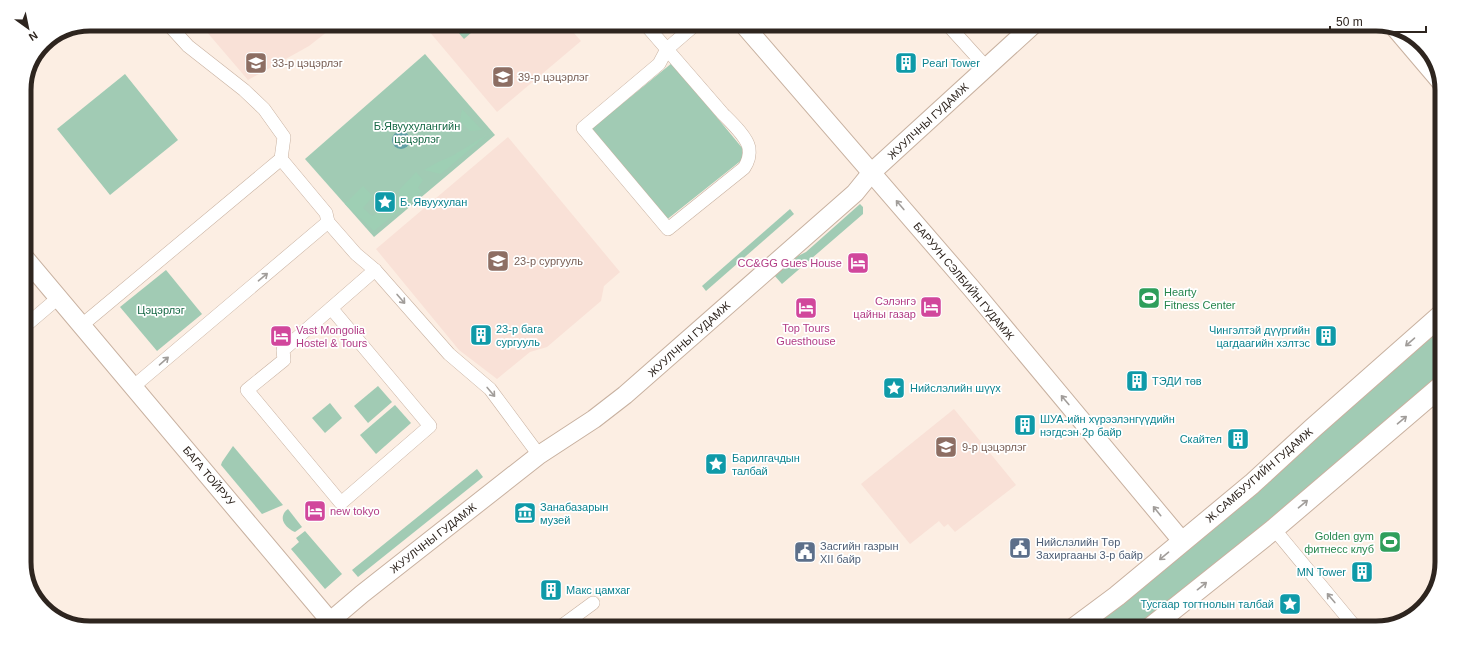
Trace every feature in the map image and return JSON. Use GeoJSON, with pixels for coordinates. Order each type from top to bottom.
{"type":"FeatureCollection","features":[{"type":"Feature","properties":{"kind":"main road","name":"БАРУУН СЭЛБИЙН ГУДАМЖ"},"geometry":{"type":"LineString","coordinates":[[749,31],[872,172],[1182,540]]}},
{"type":"Feature","properties":{"kind":"main road","name":"ЖУУЛЧНЫ ГУДАМЖ"},"geometry":{"type":"LineString","coordinates":[[335,621],[362,594],[539,455],[594,420],[625,395],[855,193],[872,172],[1026,31]]}},
{"type":"Feature","properties":{"kind":"main road"},"geometry":{"type":"LineString","coordinates":[[1402,37],[1433,73]]}},
{"type":"Feature","properties":{"kind":"main road"},"geometry":{"type":"LineString","coordinates":[[31,265],[82,325]]}},
{"type":"Feature","properties":{"kind":"main road","name":"БАГА ТОЙРУУ"},"geometry":{"type":"LineString","coordinates":[[82,325],[134,386],[326,621]]}},
{"type":"Feature","properties":{"kind":"main road","name":"Ж.САМБУУГИЙН ГУДАМЖ"},"geometry":{"type":"LineString","coordinates":[[1083,621],[1117,596],[1182,540],[1252,484],[1313,428],[1435,325]]}},
{"type":"Feature","properties":{"kind":"main road"},"geometry":{"type":"LineString","coordinates":[[1160,621],[1274,529],[1435,391]]}},
{"type":"Feature","properties":{"kind":"street"},"geometry":{"type":"LineString","coordinates":[[82,325],[281,159],[284,137],[264,109],[244,90],[188,46],[174,31]]}},
{"type":"Feature","properties":{"kind":"street"},"geometry":{"type":"LineString","coordinates":[[651,31],[667,49],[746,140],[749,147],[748,162],[744,168],[668,229],[583,128],[659,64],[667,49],[688,31]]}},
{"type":"Feature","properties":{"kind":"street"},"geometry":{"type":"LineString","coordinates":[[953,31],[986,67]]}},
{"type":"Feature","properties":{"kind":"street"},"geometry":{"type":"LineString","coordinates":[[281,159],[326,213],[328,222],[356,254],[375,270],[449,354],[490,389],[539,455]]}},
{"type":"Feature","properties":{"kind":"street"},"geometry":{"type":"LineString","coordinates":[[134,386],[328,222]]}},
{"type":"Feature","properties":{"kind":"street"},"geometry":{"type":"LineString","coordinates":[[331,308],[430,426],[341,503],[247,390],[284,360],[283,350],[331,308],[375,270]]}},
{"type":"Feature","properties":{"kind":"street"},"geometry":{"type":"LineString","coordinates":[[31,321],[58,298]]}},
{"type":"Feature","properties":{"kind":"street"},"geometry":{"type":"LineString","coordinates":[[1274,529],[1350,621]]}},
{"type":"Feature","properties":{"kind":"street"},"geometry":{"type":"LineString","coordinates":[[569,621],[593,603]]}},
{"type":"Feature","properties":{"kind":"shaded area","name":"33-р цэцэрлэг"},"geometry":{"type":"Polygon","coordinates":[[[206,31],[328,31],[309,46],[248,80],[206,31]]]}},
{"type":"Feature","properties":{"kind":"shaded area","name":"39-р цэцэрлэг"},"geometry":{"type":"Polygon","coordinates":[[[429,31],[572,31],[581,41],[497,112],[429,31]]]}},
{"type":"Feature","properties":{"kind":"shaded area","name":"23-р сургууль"},"geometry":{"type":"Polygon","coordinates":[[[508,137],[620,272],[604,286],[601,301],[547,347],[530,352],[497,379],[459,350],[376,249],[508,137]]]}},
{"type":"Feature","properties":{"kind":"shaded area","name":"9-р цэцэрлэг"},"geometry":{"type":"Polygon","coordinates":[[[954,409],[1016,485],[955,532],[948,524],[944,527],[939,521],[910,544],[861,484],[954,409]]]}},
{"type":"Feature","properties":{"kind":"green space"},"geometry":{"type":"Polygon","coordinates":[[[457,31],[473,31],[464,39],[457,31]]]}},
{"type":"Feature","properties":{"kind":"green space","name":"Б.Явуухулангийн цэцэрлэг"},"geometry":{"type":"Polygon","coordinates":[[[425,54],[495,135],[374,237],[305,159],[425,54]]]}},
{"type":"Feature","properties":{"kind":"green space"},"geometry":{"type":"Polygon","coordinates":[[[672,63],[748,155],[665,221],[590,130],[672,63]]]}},
{"type":"Feature","properties":{"kind":"green space"},"geometry":{"type":"Polygon","coordinates":[[[125,74],[178,140],[110,195],[57,129],[125,74]]]}},
{"type":"Feature","properties":{"kind":"green space"},"geometry":{"type":"Polygon","coordinates":[[[462,109],[482,130],[470,131],[460,121],[462,109]]]}},
{"type":"Feature","properties":{"kind":"green space"},"geometry":{"type":"Polygon","coordinates":[[[488,134],[441,174],[424,170],[452,156],[488,134]]]}},
{"type":"Feature","properties":{"kind":"green space"},"geometry":{"type":"Polygon","coordinates":[[[416,172],[423,180],[418,188],[422,192],[374,231],[345,204],[363,186],[373,196],[363,208],[372,216],[397,202],[400,189],[416,172]]]}},
{"type":"Feature","properties":{"kind":"green space"},"geometry":{"type":"Polygon","coordinates":[[[860,204],[863,207],[863,214],[782,284],[774,275],[792,259],[806,252],[860,204]]]}},
{"type":"Feature","properties":{"kind":"green space"},"geometry":{"type":"Polygon","coordinates":[[[790,209],[794,214],[706,291],[702,286],[790,209]]]}},
{"type":"Feature","properties":{"kind":"green space","name":"Цэцэрлэг"},"geometry":{"type":"Polygon","coordinates":[[[166,270],[202,314],[157,351],[120,307],[166,270]]]}},
{"type":"Feature","properties":{"kind":"green space"},"geometry":{"type":"Polygon","coordinates":[[[1435,332],[1435,379],[1298,498],[1146,621],[1093,621],[1435,332]]]}},
{"type":"Feature","properties":{"kind":"green space"},"geometry":{"type":"Polygon","coordinates":[[[378,386],[392,402],[368,423],[354,406],[378,386]]]}},
{"type":"Feature","properties":{"kind":"green space"},"geometry":{"type":"Polygon","coordinates":[[[330,403],[342,418],[325,433],[312,418],[330,403]]]}},
{"type":"Feature","properties":{"kind":"green space"},"geometry":{"type":"Polygon","coordinates":[[[395,405],[411,423],[376,454],[360,435],[395,405]]]}},
{"type":"Feature","properties":{"kind":"green space"},"geometry":{"type":"Polygon","coordinates":[[[233,446],[283,505],[262,514],[221,465],[233,446]]]}},
{"type":"Feature","properties":{"kind":"green space"},"geometry":{"type":"Polygon","coordinates":[[[477,469],[483,477],[358,577],[352,570],[477,469]]]}},
{"type":"Feature","properties":{"kind":"green space"},"geometry":{"type":"Polygon","coordinates":[[[288,509],[302,527],[295,532],[285,525],[283,519],[283,515],[288,509]]]}},
{"type":"Feature","properties":{"kind":"green space"},"geometry":{"type":"Polygon","coordinates":[[[305,531],[342,574],[325,589],[291,549],[299,542],[296,538],[305,531]]]}},
{"type":"Feature","properties":{"kind":"water"},"geometry":{"type":"Polygon","coordinates":[[[401,131],[407,134],[410,140],[407,146],[401,149],[395,146],[392,140],[395,134],[401,131]]]}},
{"type":"Feature","properties":{"kind":"place","name":"33-р цэцэрлэг"},"geometry":{"type":"Point","coordinates":[256,63]}},
{"type":"Feature","properties":{"kind":"place","name":"Pearl Tower"},"geometry":{"type":"Point","coordinates":[906,63]}},
{"type":"Feature","properties":{"kind":"place","name":"39-р цэцэрлэг"},"geometry":{"type":"Point","coordinates":[503,77]}},
{"type":"Feature","properties":{"kind":"place","name":"Б. Явуухулан"},"geometry":{"type":"Point","coordinates":[385,202]}},
{"type":"Feature","properties":{"kind":"place","name":"23-р сургууль"},"geometry":{"type":"Point","coordinates":[498,261]}},
{"type":"Feature","properties":{"kind":"place","name":"CC&GG Gues House"},"geometry":{"type":"Point","coordinates":[858,263]}},
{"type":"Feature","properties":{"kind":"place","name":"Hearty Fitness Center"},"geometry":{"type":"Point","coordinates":[1149,298]}},
{"type":"Feature","properties":{"kind":"place","name":"Сэлэнгэ цайны газар"},"geometry":{"type":"Point","coordinates":[931,307]}},
{"type":"Feature","properties":{"kind":"place","name":"Top Tours Guesthouse"},"geometry":{"type":"Point","coordinates":[806,308]}},
{"type":"Feature","properties":{"kind":"place","name":"23-р бага сургууль"},"geometry":{"type":"Point","coordinates":[481,335]}},
{"type":"Feature","properties":{"kind":"place","name":"Vast Mongolia Hostel & Tours"},"geometry":{"type":"Point","coordinates":[281,336]}},
{"type":"Feature","properties":{"kind":"place","name":"Чингэлтэй дүүргийн цагдаагийн хэлтэс"},"geometry":{"type":"Point","coordinates":[1326,336]}},
{"type":"Feature","properties":{"kind":"place","name":"ТЭДИ төв"},"geometry":{"type":"Point","coordinates":[1137,381]}},
{"type":"Feature","properties":{"kind":"place","name":"Нийслэлийн шүүх"},"geometry":{"type":"Point","coordinates":[894,388]}},
{"type":"Feature","properties":{"kind":"place","name":"ШУА-ийн хүрээлэнгүүдийн нэгдсэн 2р байр"},"geometry":{"type":"Point","coordinates":[1025,425]}},
{"type":"Feature","properties":{"kind":"place","name":"Скайтел"},"geometry":{"type":"Point","coordinates":[1238,439]}},
{"type":"Feature","properties":{"kind":"place","name":"9-р цэцэрлэг"},"geometry":{"type":"Point","coordinates":[946,447]}},
{"type":"Feature","properties":{"kind":"place","name":"Барилгачдын талбай"},"geometry":{"type":"Point","coordinates":[716,464]}},
{"type":"Feature","properties":{"kind":"place","name":"new tokyo"},"geometry":{"type":"Point","coordinates":[315,511]}},
{"type":"Feature","properties":{"kind":"place","name":"Занабазарын музей"},"geometry":{"type":"Point","coordinates":[525,513]}},
{"type":"Feature","properties":{"kind":"place","name":"Golden gym фитнесс клуб"},"geometry":{"type":"Point","coordinates":[1390,542]}},
{"type":"Feature","properties":{"kind":"place","name":"Нийслэлийн Төр Захиргааны 3-р байр"},"geometry":{"type":"Point","coordinates":[1020,548]}},
{"type":"Feature","properties":{"kind":"place","name":"Засгийн газрын XII байр"},"geometry":{"type":"Point","coordinates":[805,552]}},
{"type":"Feature","properties":{"kind":"place","name":"MN Tower"},"geometry":{"type":"Point","coordinates":[1362,572]}},
{"type":"Feature","properties":{"kind":"place","name":"Макс цамхаг"},"geometry":{"type":"Point","coordinates":[551,590]}},
{"type":"Feature","properties":{"kind":"place","name":"Тусгаар тогтнолын талбай"},"geometry":{"type":"Point","coordinates":[1290,604]}}]}
